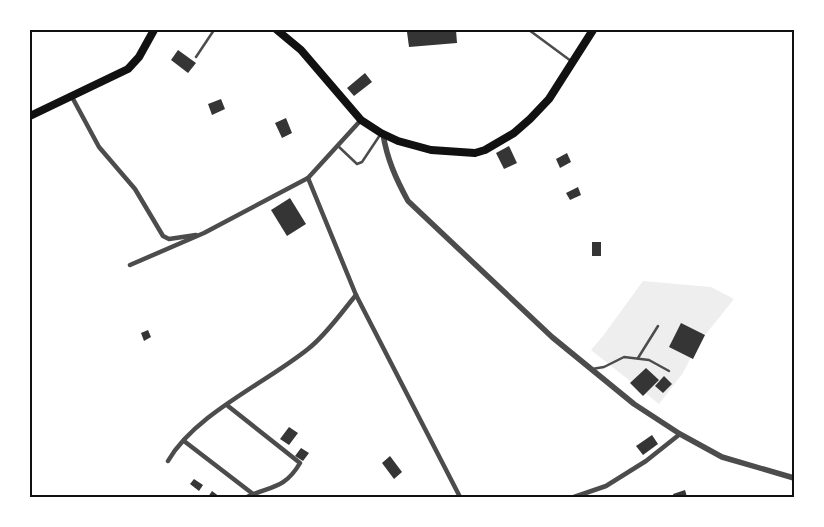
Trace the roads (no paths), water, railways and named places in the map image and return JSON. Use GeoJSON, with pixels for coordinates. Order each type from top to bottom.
{"type":"FeatureCollection","features":[{"type":"Feature","properties":{"kind":"main road"},"geometry":{"type":"LineString","coordinates":[[30,116],[128,69],[139,57],[154,30]]}},
{"type":"Feature","properties":{"kind":"main road"},"geometry":{"type":"LineString","coordinates":[[277,30],[301,50],[361,120],[382,134],[431,150],[476,153],[485,150],[514,133],[530,120],[549,99],[593,30]]}},
{"type":"Feature","properties":{"kind":"street"},"geometry":{"type":"LineString","coordinates":[[72,97],[99,147],[135,189],[163,236],[169,239],[182,235],[199,235]]}},
{"type":"Feature","properties":{"kind":"street"},"geometry":{"type":"LineString","coordinates":[[130,265],[199,235],[308,178],[361,120]]}},
{"type":"Feature","properties":{"kind":"street"},"geometry":{"type":"LineString","coordinates":[[382,134],[396,178],[408,201],[552,337],[634,404],[680,434],[722,456],[794,478]]}},
{"type":"Feature","properties":{"kind":"street"},"geometry":{"type":"LineString","coordinates":[[308,178],[356,295],[460,497]]}},
{"type":"Feature","properties":{"kind":"street"},"geometry":{"type":"LineString","coordinates":[[168,461],[184,441],[207,419],[309,349],[356,295]]}},
{"type":"Feature","properties":{"kind":"street"},"geometry":{"type":"LineString","coordinates":[[228,406],[300,463],[295,472],[277,487],[247,497]]}},
{"type":"Feature","properties":{"kind":"street"},"geometry":{"type":"LineString","coordinates":[[574,497],[589,495],[606,486],[638,466],[680,434]]}},
{"type":"Feature","properties":{"kind":"street"},"geometry":{"type":"LineString","coordinates":[[184,441],[254,494]]}},
{"type":"Feature","properties":{"kind":"lane"},"geometry":{"type":"LineString","coordinates":[[196,57],[214,30]]}},
{"type":"Feature","properties":{"kind":"lane"},"geometry":{"type":"LineString","coordinates":[[529,30],[572,62]]}},
{"type":"Feature","properties":{"kind":"lane"},"geometry":{"type":"LineString","coordinates":[[337,145],[358,164],[362,162],[382,134]]}},
{"type":"Feature","properties":{"kind":"lane"},"geometry":{"type":"LineString","coordinates":[[638,358],[658,326]]}},
{"type":"Feature","properties":{"kind":"lane"},"geometry":{"type":"LineString","coordinates":[[591,369],[604,367],[624,357],[649,360],[669,371]]}}]}
